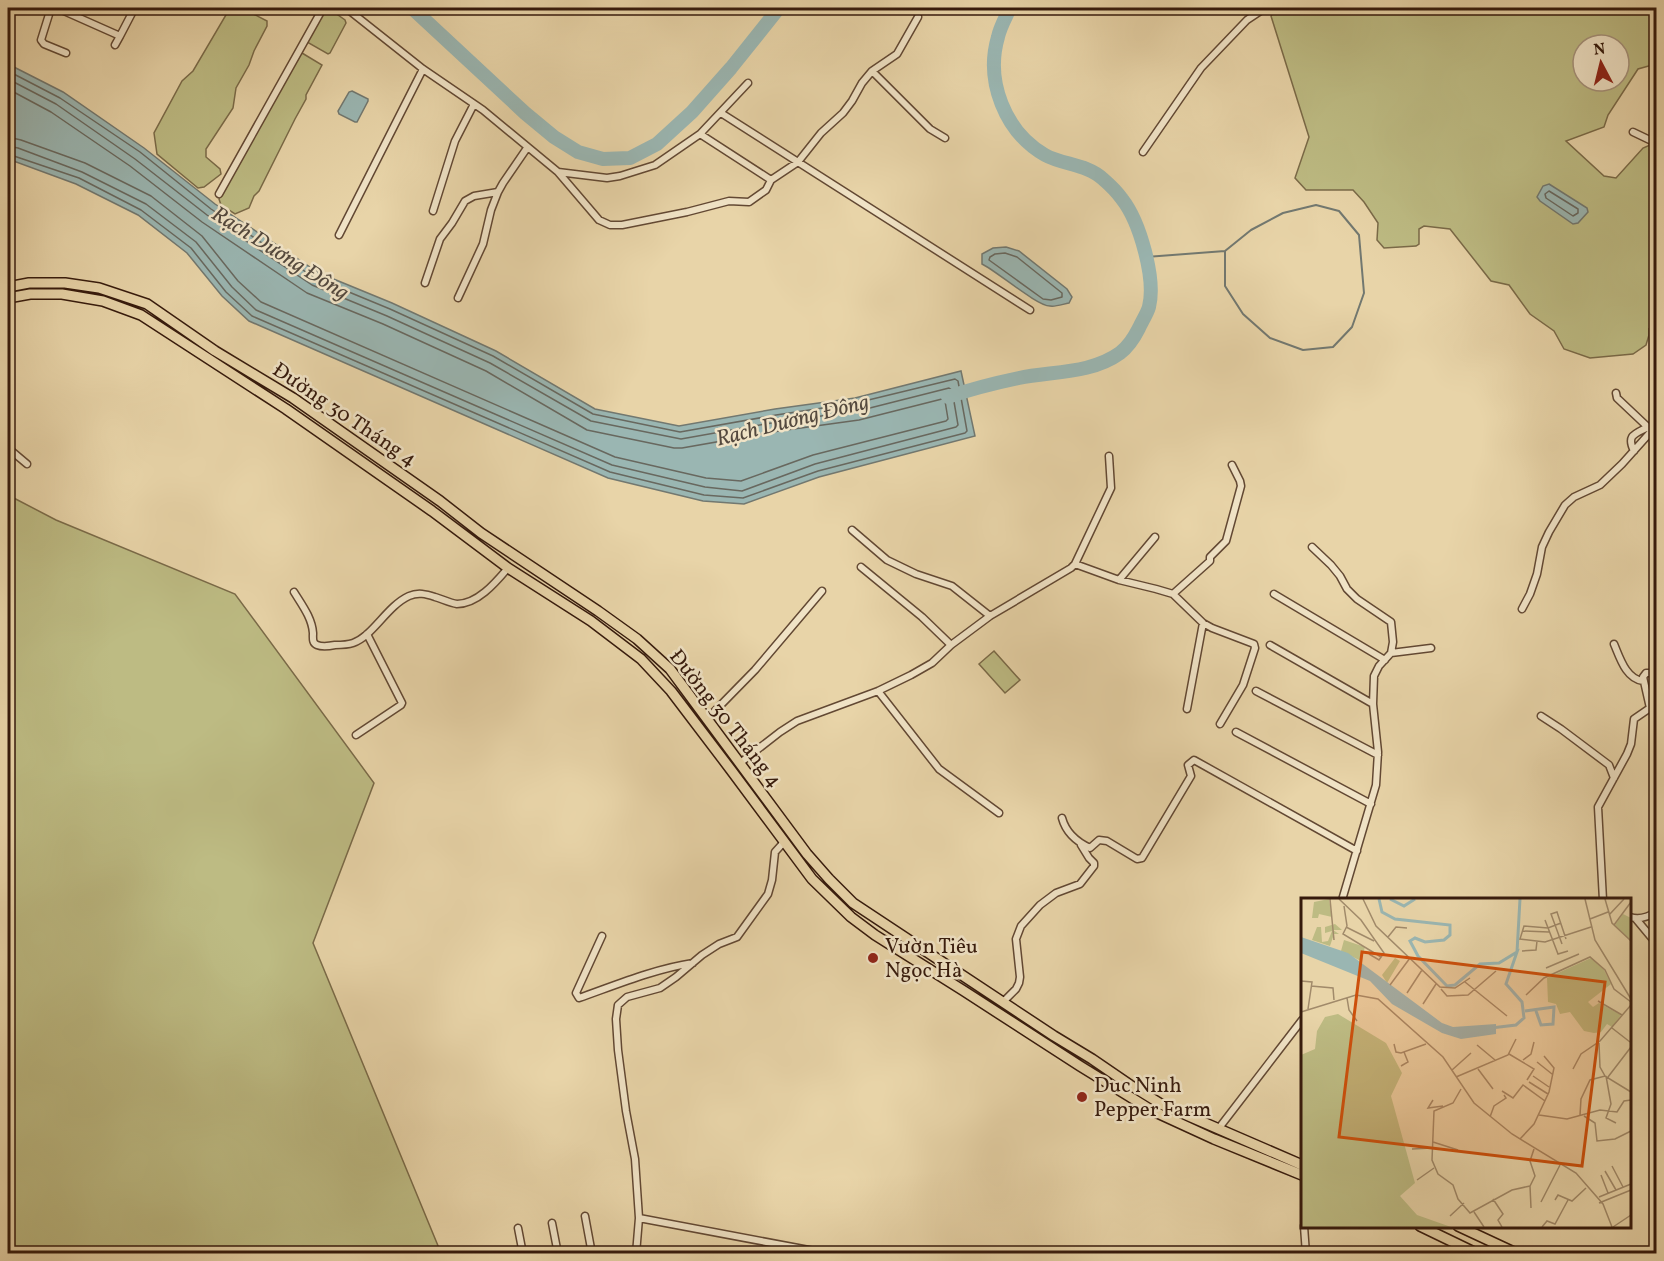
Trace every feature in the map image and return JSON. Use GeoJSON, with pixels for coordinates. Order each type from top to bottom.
{"type":"FeatureCollection","features":[{"type":"Feature","properties":{"kind":"main road","name":"Đường 30 Tháng 4"},"geometry":{"type":"LineString","coordinates":[[8,287],[65,283],[99,288],[147,304],[215,351],[292,398],[440,501],[496,544],[637,639],[670,669],[807,854],[853,903],[1161,1104],[1301,1164]]}},
{"type":"Feature","properties":{"kind":"main road","name":"Đường 30 Tháng 4"},"geometry":{"type":"LineString","coordinates":[[8,298],[30,294],[62,294],[103,301],[141,315],[286,409],[432,511],[508,568],[591,621],[641,659],[671,692],[812,879],[850,917],[874,935],[1153,1111],[1301,1175]]}},
{"type":"Feature","properties":{"kind":"main road"},"geometry":{"type":"LineString","coordinates":[[141,315],[147,304]]}},
{"type":"Feature","properties":{"kind":"main road"},"geometry":{"type":"LineString","coordinates":[[286,409],[292,398]]}},
{"type":"Feature","properties":{"kind":"main road"},"geometry":{"type":"LineString","coordinates":[[432,511],[440,501]]}},
{"type":"Feature","properties":{"kind":"main road"},"geometry":{"type":"LineString","coordinates":[[591,621],[598,611]]}},
{"type":"Feature","properties":{"kind":"main road"},"geometry":{"type":"LineString","coordinates":[[731,770],[740,763]]}},
{"type":"Feature","properties":{"kind":"main road"},"geometry":{"type":"LineString","coordinates":[[874,935],[882,924]]}},
{"type":"Feature","properties":{"kind":"main road"},"geometry":{"type":"LineString","coordinates":[[964,990],[970,981]]}},
{"type":"Feature","properties":{"kind":"main road"},"geometry":{"type":"LineString","coordinates":[[1214,1139],[1219,1128]]}},
{"type":"Feature","properties":{"kind":"main road"},"geometry":{"type":"LineString","coordinates":[[1422,1228],[1478,1254]]}},
{"type":"Feature","properties":{"kind":"main road"},"geometry":{"type":"LineString","coordinates":[[1448,1240],[1456,1228]]}},
{"type":"Feature","properties":{"kind":"main road"},"geometry":{"type":"LineString","coordinates":[[1459,1228],[1518,1254]]}},
{"type":"Feature","properties":{"kind":"street"},"geometry":{"type":"LineString","coordinates":[[51,8],[41,40],[44,44],[66,53]]}},
{"type":"Feature","properties":{"kind":"street"},"geometry":{"type":"LineString","coordinates":[[57,8],[120,36]]}},
{"type":"Feature","properties":{"kind":"street"},"geometry":{"type":"LineString","coordinates":[[115,45],[134,10],[120,8]]}},
{"type":"Feature","properties":{"kind":"street"},"geometry":{"type":"LineString","coordinates":[[219,194],[323,8]]}},
{"type":"Feature","properties":{"kind":"street"},"geometry":{"type":"LineString","coordinates":[[345,8],[423,69],[483,110],[558,172],[599,220],[610,225],[622,225],[687,212],[729,201],[749,202],[766,190],[771,180],[798,162],[821,132],[852,101],[872,71],[897,54],[918,17]]}},
{"type":"Feature","properties":{"kind":"street"},"geometry":{"type":"LineString","coordinates":[[1143,152],[1202,68],[1247,20],[1265,8]]}},
{"type":"Feature","properties":{"kind":"street"},"geometry":{"type":"LineString","coordinates":[[339,235],[423,69]]}},
{"type":"Feature","properties":{"kind":"street"},"geometry":{"type":"LineString","coordinates":[[872,71],[930,129],[945,138]]}},
{"type":"Feature","properties":{"kind":"street"},"geometry":{"type":"LineString","coordinates":[[558,172],[597,178],[620,176],[655,165],[700,134],[748,83]]}},
{"type":"Feature","properties":{"kind":"street"},"geometry":{"type":"LineString","coordinates":[[433,211],[455,141],[474,104]]}},
{"type":"Feature","properties":{"kind":"street"},"geometry":{"type":"LineString","coordinates":[[721,113],[1030,310]]}},
{"type":"Feature","properties":{"kind":"street"},"geometry":{"type":"LineString","coordinates":[[1633,132],[1656,143]]}},
{"type":"Feature","properties":{"kind":"street"},"geometry":{"type":"LineString","coordinates":[[700,134],[771,180]]}},
{"type":"Feature","properties":{"kind":"street"},"geometry":{"type":"LineString","coordinates":[[458,298],[483,243],[498,192],[527,148]]}},
{"type":"Feature","properties":{"kind":"street"},"geometry":{"type":"LineString","coordinates":[[425,283],[440,238],[465,201],[474,196],[498,192]]}},
{"type":"Feature","properties":{"kind":"street"},"geometry":{"type":"LineString","coordinates":[[1616,393],[1617,398],[1652,428]]}},
{"type":"Feature","properties":{"kind":"street"},"geometry":{"type":"LineString","coordinates":[[1522,609],[1537,574],[1542,548],[1565,505],[1574,497],[1600,485],[1634,451],[1652,428]]}},
{"type":"Feature","properties":{"kind":"street"},"geometry":{"type":"LineString","coordinates":[[1634,451],[1630,439],[1652,428]]}},
{"type":"Feature","properties":{"kind":"street"},"geometry":{"type":"LineString","coordinates":[[8,448],[27,464]]}},
{"type":"Feature","properties":{"kind":"street"},"geometry":{"type":"LineString","coordinates":[[740,763],[797,721],[878,691],[932,663],[951,645],[990,616],[1063,574],[1075,564],[1111,488],[1109,456]]}},
{"type":"Feature","properties":{"kind":"street"},"geometry":{"type":"LineString","coordinates":[[1173,594],[1210,561],[1210,557],[1225,544],[1241,486],[1232,465]]}},
{"type":"Feature","properties":{"kind":"street"},"geometry":{"type":"LineString","coordinates":[[852,530],[887,560],[916,574],[952,586],[990,616]]}},
{"type":"Feature","properties":{"kind":"street"},"geometry":{"type":"LineString","coordinates":[[1119,580],[1155,537]]}},
{"type":"Feature","properties":{"kind":"street"},"geometry":{"type":"LineString","coordinates":[[1312,547],[1331,565],[1347,589],[1357,599],[1392,622],[1391,653],[1374,676],[1373,704],[1378,755],[1376,786],[1343,898]]}},
{"type":"Feature","properties":{"kind":"street"},"geometry":{"type":"LineString","coordinates":[[1075,564],[1119,580],[1173,594],[1203,623],[1254,644],[1255,648],[1243,685],[1220,724]]}},
{"type":"Feature","properties":{"kind":"street"},"geometry":{"type":"LineString","coordinates":[[861,567],[922,617],[951,645]]}},
{"type":"Feature","properties":{"kind":"street"},"geometry":{"type":"LineString","coordinates":[[294,592],[310,620],[316,645],[348,645],[367,634],[385,614],[407,597],[425,594],[455,604],[464,603],[487,590],[508,568]]}},
{"type":"Feature","properties":{"kind":"street"},"geometry":{"type":"LineString","coordinates":[[707,719],[755,670],[822,591]]}},
{"type":"Feature","properties":{"kind":"street"},"geometry":{"type":"LineString","coordinates":[[1274,594],[1385,660]]}},
{"type":"Feature","properties":{"kind":"street"},"geometry":{"type":"LineString","coordinates":[[1187,709],[1203,623]]}},
{"type":"Feature","properties":{"kind":"street"},"geometry":{"type":"LineString","coordinates":[[356,735],[402,703],[367,634]]}},
{"type":"Feature","properties":{"kind":"street"},"geometry":{"type":"LineString","coordinates":[[1614,644],[1624,666],[1631,675],[1636,680],[1643,681]]}},
{"type":"Feature","properties":{"kind":"street"},"geometry":{"type":"LineString","coordinates":[[1270,645],[1373,704]]}},
{"type":"Feature","properties":{"kind":"street"},"geometry":{"type":"LineString","coordinates":[[1391,653],[1431,648]]}},
{"type":"Feature","properties":{"kind":"street"},"geometry":{"type":"LineString","coordinates":[[1603,898],[1598,807],[1631,744],[1634,719],[1650,708],[1643,677],[1646,674],[1656,673]]}},
{"type":"Feature","properties":{"kind":"street"},"geometry":{"type":"LineString","coordinates":[[878,691],[939,769],[999,813]]}},
{"type":"Feature","properties":{"kind":"street"},"geometry":{"type":"LineString","coordinates":[[1256,691],[1378,755]]}},
{"type":"Feature","properties":{"kind":"street"},"geometry":{"type":"LineString","coordinates":[[1541,716],[1609,765],[1614,778]]}},
{"type":"Feature","properties":{"kind":"street"},"geometry":{"type":"LineString","coordinates":[[1236,732],[1371,804]]}},
{"type":"Feature","properties":{"kind":"street"},"geometry":{"type":"LineString","coordinates":[[1080,843],[1090,848],[1099,840],[1107,841],[1137,859],[1142,858],[1191,776],[1188,765],[1194,760],[1357,851]]}},
{"type":"Feature","properties":{"kind":"street"},"geometry":{"type":"LineString","coordinates":[[1003,1002],[1019,984],[1016,939],[1021,926],[1040,905],[1056,893],[1080,884],[1094,866],[1080,843],[1064,827],[1062,818]]}},
{"type":"Feature","properties":{"kind":"street"},"geometry":{"type":"LineString","coordinates":[[636,1254],[639,1218],[636,1160],[626,1111],[618,1050],[617,1011],[621,1001],[660,988],[719,944],[737,937],[744,930],[751,916],[768,894],[774,870],[775,852],[784,842]]}},
{"type":"Feature","properties":{"kind":"street"},"geometry":{"type":"LineString","coordinates":[[1633,918],[1649,916],[1656,912]]}},
{"type":"Feature","properties":{"kind":"street"},"geometry":{"type":"LineString","coordinates":[[1633,918],[1656,944]]}},
{"type":"Feature","properties":{"kind":"street"},"geometry":{"type":"LineString","coordinates":[[602,936],[577,990],[578,997],[677,965],[693,963]]}},
{"type":"Feature","properties":{"kind":"street"},"geometry":{"type":"LineString","coordinates":[[1219,1128],[1301,1022]]}},
{"type":"Feature","properties":{"kind":"street"},"geometry":{"type":"LineString","coordinates":[[585,1216],[592,1254]]}},
{"type":"Feature","properties":{"kind":"street"},"geometry":{"type":"LineString","coordinates":[[639,1218],[814,1251]]}},
{"type":"Feature","properties":{"kind":"street"},"geometry":{"type":"LineString","coordinates":[[552,1223],[558,1254]]}},
{"type":"Feature","properties":{"kind":"street"},"geometry":{"type":"LineString","coordinates":[[518,1228],[523,1254]]}},
{"type":"Feature","properties":{"kind":"street"},"geometry":{"type":"LineString","coordinates":[[1304,1228],[1305,1254]]}},
{"type":"Feature","properties":{"kind":"shaded area"},"geometry":{"type":"Polygon","coordinates":[[[230,8],[242,8],[267,21],[267,26],[236,88],[233,108],[206,149],[206,157],[220,169],[221,174],[204,187],[198,188],[157,154],[154,133],[182,81],[193,71],[230,8]]]}},
{"type":"Feature","properties":{"kind":"shaded area"},"geometry":{"type":"Polygon","coordinates":[[[324,8],[328,8],[346,23],[328,54],[307,42],[324,8]]]}},
{"type":"Feature","properties":{"kind":"shaded area"},"geometry":{"type":"Polygon","coordinates":[[[1276,8],[1656,8],[1656,64],[1638,69],[1631,80],[1631,33],[1571,33],[1571,93],[1622,93],[1608,115],[1604,127],[1566,141],[1604,176],[1616,178],[1643,148],[1650,145],[1656,147],[1656,331],[1649,329],[1646,345],[1633,354],[1590,358],[1564,349],[1554,331],[1530,314],[1509,285],[1491,281],[1450,229],[1424,226],[1419,229],[1419,244],[1416,246],[1384,248],[1377,240],[1378,223],[1353,190],[1306,190],[1295,178],[1309,137],[1271,16],[1276,8]]]}},
{"type":"Feature","properties":{"kind":"shaded area"},"geometry":{"type":"Polygon","coordinates":[[[302,53],[322,65],[259,191],[249,208],[235,214],[221,205],[219,199],[297,56],[302,53]]]}},
{"type":"Feature","properties":{"kind":"shaded area"},"geometry":{"type":"Polygon","coordinates":[[[8,495],[56,520],[235,594],[374,783],[313,943],[441,1253],[8,1253],[8,495]]]}},
{"type":"Feature","properties":{"kind":"shaded area"},"geometry":{"type":"Polygon","coordinates":[[[994,651],[1020,680],[1005,693],[979,664],[994,651]]]}},
{"type":"Feature","properties":{"kind":"water"},"geometry":{"type":"Polygon","coordinates":[[[8,64],[63,92],[144,148],[215,204],[319,273],[392,303],[496,351],[595,409],[679,426],[855,398],[961,371],[975,436],[819,477],[744,504],[703,501],[608,478],[249,321],[222,296],[187,253],[138,215],[76,184],[8,159],[8,64]]]}},
{"type":"Feature","properties":{"kind":"water"},"geometry":{"type":"Polygon","coordinates":[[[352,91],[368,99],[357,122],[339,114],[338,111],[349,92],[352,91]]]}},
{"type":"Feature","properties":{"kind":"water"},"geometry":{"type":"Polygon","coordinates":[[[1549,184],[1587,208],[1588,212],[1578,223],[1573,224],[1537,197],[1543,186],[1549,184]]]}},
{"type":"Feature","properties":{"kind":"water"},"geometry":{"type":"Polygon","coordinates":[[[1006,247],[1019,251],[1067,289],[1072,297],[1069,303],[1055,306],[1044,305],[982,264],[982,254],[993,248],[1006,247]]]}},
{"type":"Feature","properties":{"kind":"waterway","name":"Rạch Dương Đông"},"geometry":{"type":"LineString","coordinates":[[412,8],[554,137],[578,152],[603,159],[630,158],[657,144],[692,112],[779,8]]}},
{"type":"Feature","properties":{"kind":"waterway","name":"Rạch Dương Đông"},"geometry":{"type":"LineString","coordinates":[[948,397],[1001,382],[1071,371],[1109,360],[1128,345],[1147,312],[1151,295],[1145,251],[1135,222],[1122,199],[1097,174],[1045,155],[1031,145],[1009,119],[1002,104],[994,71],[1000,30],[1010,8]]}},
{"type":"Feature","properties":{"kind":"waterway"},"geometry":{"type":"LineString","coordinates":[[1146,257],[1225,251],[1251,230],[1283,213],[1316,205],[1339,211],[1359,235],[1364,293],[1352,327],[1333,347],[1303,350],[1270,338],[1243,314],[1225,286],[1225,251]]}},
{"type":"Feature","properties":{"kind":"place","name":"Vườn Tiêu Ngọc Hà"},"geometry":{"type":"Point","coordinates":[873,958]}},
{"type":"Feature","properties":{"kind":"place","name":"Duc Ninh Pepper Farm"},"geometry":{"type":"Point","coordinates":[1082,1097]}}]}
